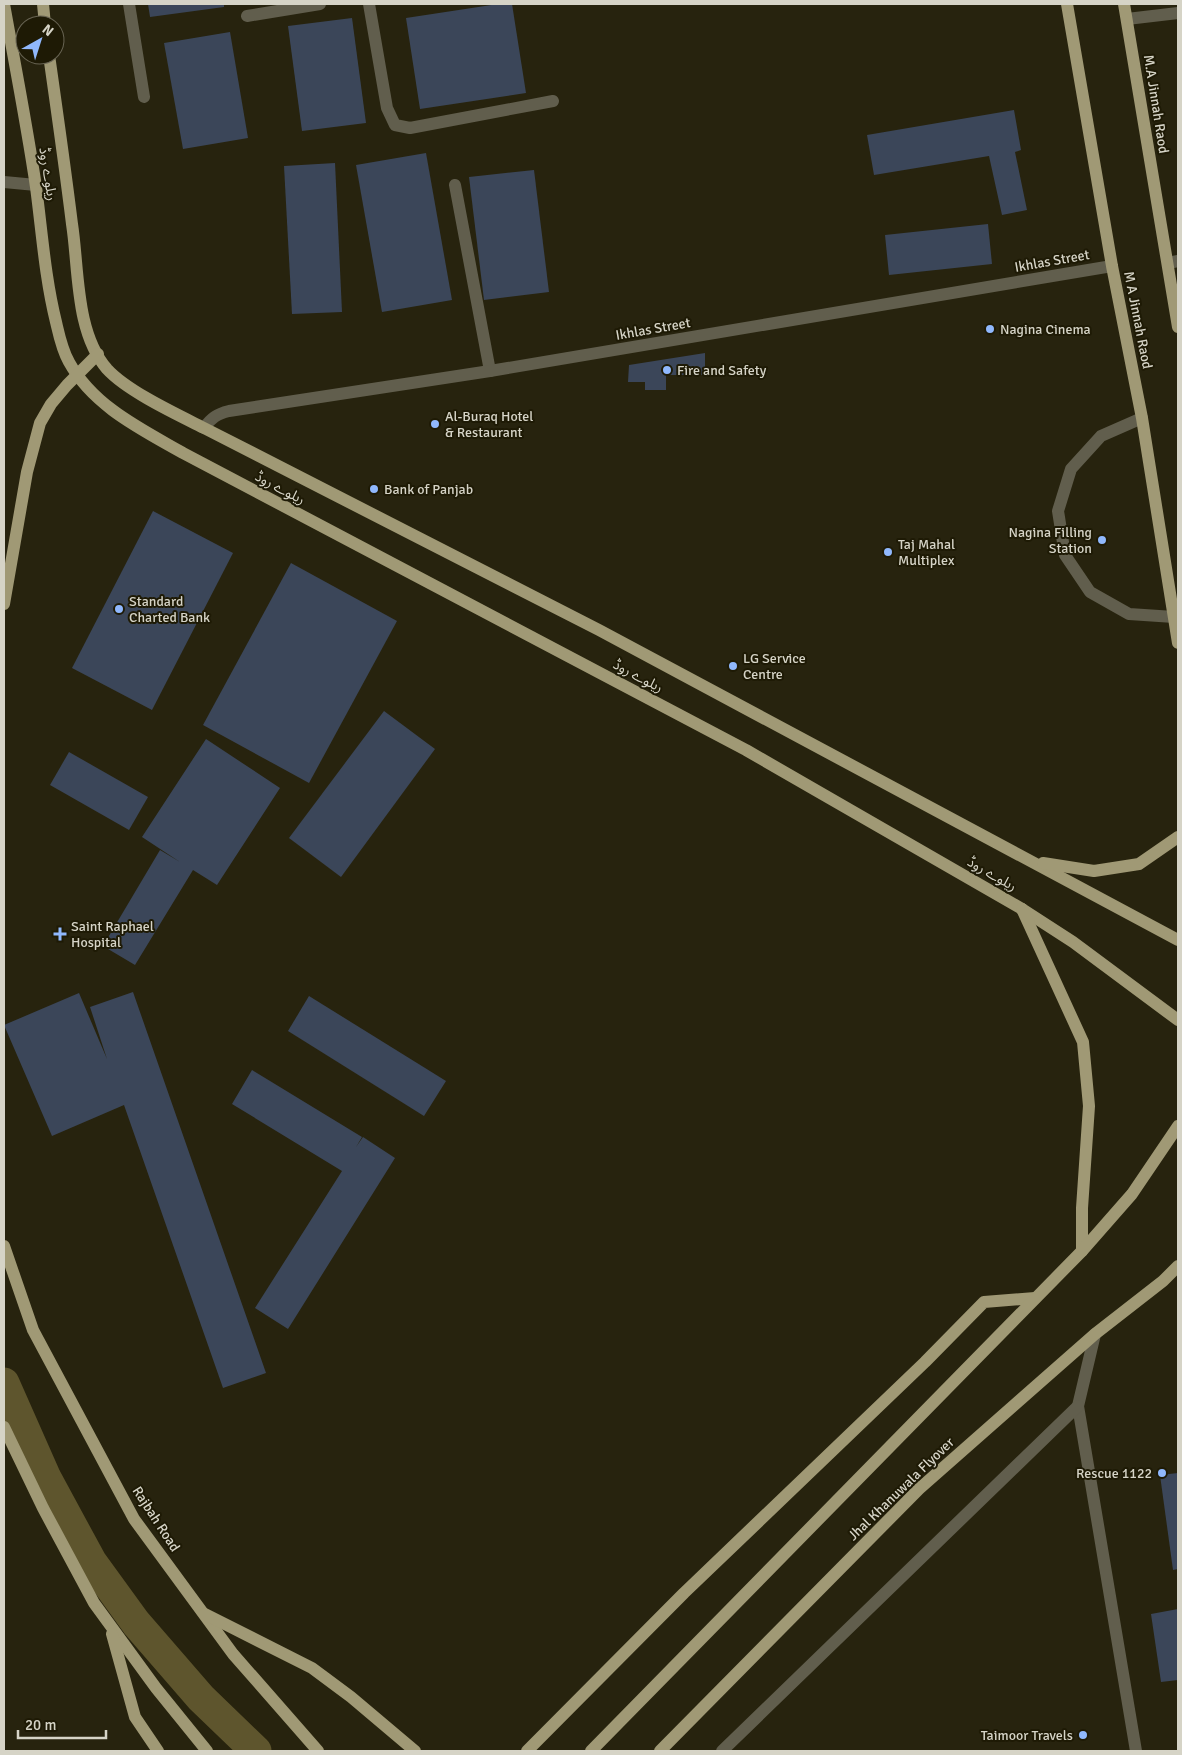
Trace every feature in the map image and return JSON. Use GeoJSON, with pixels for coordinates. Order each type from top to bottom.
{"type":"FeatureCollection","features":[{"type":"Feature","properties":{"kind":"main road","name":"ریلوے روڈ"},"geometry":{"type":"LineString","coordinates":[[4,4],[36,186],[50,301],[60,337],[68,361],[77,374],[98,398],[122,419],[746,750],[1022,909],[1073,942],[1178,1020]]}},
{"type":"Feature","properties":{"kind":"main road","name":"M A Jinnah Raod"},"geometry":{"type":"LineString","coordinates":[[1067,4],[1112,266],[1142,418],[1178,643]]}},
{"type":"Feature","properties":{"kind":"main road","name":"M.A Jinnah Raod"},"geometry":{"type":"LineString","coordinates":[[1124,4],[1173,262],[1178,327]]}},
{"type":"Feature","properties":{"kind":"main road","name":"ریلوے روڈ"},"geometry":{"type":"LineString","coordinates":[[51,65],[74,233],[81,304],[88,336],[107,369],[157,403],[599,630],[1034,861],[1178,940]]}},
{"type":"Feature","properties":{"kind":"main road"},"geometry":{"type":"LineString","coordinates":[[4,604],[27,472],[40,423],[51,404],[77,374],[98,354]]}},
{"type":"Feature","properties":{"kind":"main road"},"geometry":{"type":"LineString","coordinates":[[1034,861],[1094,871],[1139,864],[1178,837]]}},
{"type":"Feature","properties":{"kind":"main road"},"geometry":{"type":"LineString","coordinates":[[1022,909],[1083,1042],[1089,1106],[1082,1208],[1082,1251]]}},
{"type":"Feature","properties":{"kind":"main road"},"geometry":{"type":"LineString","coordinates":[[591,1751],[1082,1251],[1132,1194],[1178,1126]]}},
{"type":"Feature","properties":{"kind":"main road","name":"Rajbah Road"},"geometry":{"type":"LineString","coordinates":[[4,1246],[33,1330],[134,1519],[233,1654],[318,1751]]}},
{"type":"Feature","properties":{"kind":"main road","name":"Jhal Khanuwala Flyover"},"geometry":{"type":"LineString","coordinates":[[660,1751],[919,1489],[1095,1334],[1163,1281],[1178,1266]]}},
{"type":"Feature","properties":{"kind":"main road"},"geometry":{"type":"LineString","coordinates":[[1163,1281],[1178,1277]]}},
{"type":"Feature","properties":{"kind":"main road"},"geometry":{"type":"LineString","coordinates":[[527,1751],[684,1593],[925,1362],[984,1302],[1035,1298]]}},
{"type":"Feature","properties":{"kind":"main road"},"geometry":{"type":"LineString","coordinates":[[4,1428],[47,1516],[94,1603],[156,1688],[207,1751]]}},
{"type":"Feature","properties":{"kind":"main road"},"geometry":{"type":"LineString","coordinates":[[203,1612],[312,1668],[351,1697],[415,1751]]}},
{"type":"Feature","properties":{"kind":"main road"},"geometry":{"type":"LineString","coordinates":[[109,1624],[135,1717],[158,1751]]}},
{"type":"Feature","properties":{"kind":"street"},"geometry":{"type":"LineString","coordinates":[[129,4],[144,97]]}},
{"type":"Feature","properties":{"kind":"street"},"geometry":{"type":"LineString","coordinates":[[247,16],[320,4]]}},
{"type":"Feature","properties":{"kind":"street"},"geometry":{"type":"LineString","coordinates":[[369,4],[387,108],[394,124],[410,128],[553,101]]}},
{"type":"Feature","properties":{"kind":"street"},"geometry":{"type":"LineString","coordinates":[[1127,19],[1178,13]]}},
{"type":"Feature","properties":{"kind":"street"},"geometry":{"type":"LineString","coordinates":[[4,182],[36,186]]}},
{"type":"Feature","properties":{"kind":"street"},"geometry":{"type":"LineString","coordinates":[[455,185],[490,371]]}},
{"type":"Feature","properties":{"kind":"street","name":"Ikhlas Street"},"geometry":{"type":"LineString","coordinates":[[204,428],[209,420],[217,414],[229,411],[490,371],[1112,266]]}},
{"type":"Feature","properties":{"kind":"street"},"geometry":{"type":"LineString","coordinates":[[1142,418],[1101,436],[1071,469],[1058,511],[1065,555],[1090,592],[1129,614],[1174,617]]}},
{"type":"Feature","properties":{"kind":"street"},"geometry":{"type":"LineString","coordinates":[[1095,1334],[1078,1406],[1136,1751]]}},
{"type":"Feature","properties":{"kind":"street"},"geometry":{"type":"LineString","coordinates":[[722,1751],[1078,1406]]}},
{"type":"Feature","properties":{"kind":"building"},"geometry":{"type":"Polygon","coordinates":[[[148,4],[224,4],[224,7],[150,17],[148,4]]]}},
{"type":"Feature","properties":{"kind":"building"},"geometry":{"type":"Polygon","coordinates":[[[498,4],[512,4],[526,93],[420,109],[406,18],[498,4]]]}},
{"type":"Feature","properties":{"kind":"building"},"geometry":{"type":"Polygon","coordinates":[[[352,18],[366,123],[302,131],[288,26],[352,18]]]}},
{"type":"Feature","properties":{"kind":"building"},"geometry":{"type":"Polygon","coordinates":[[[230,32],[248,138],[183,149],[164,43],[230,32]]]}},
{"type":"Feature","properties":{"kind":"building"},"geometry":{"type":"Polygon","coordinates":[[[1014,110],[1021,150],[1015,152],[1027,210],[1002,215],[989,156],[874,175],[867,135],[1014,110]]]}},
{"type":"Feature","properties":{"kind":"building"},"geometry":{"type":"Polygon","coordinates":[[[426,153],[452,300],[382,312],[356,165],[426,153]]]}},
{"type":"Feature","properties":{"kind":"building"},"geometry":{"type":"Polygon","coordinates":[[[335,163],[342,312],[292,314],[284,166],[335,163]]]}},
{"type":"Feature","properties":{"kind":"building"},"geometry":{"type":"Polygon","coordinates":[[[534,170],[549,292],[484,300],[469,177],[534,170]]]}},
{"type":"Feature","properties":{"kind":"building"},"geometry":{"type":"Polygon","coordinates":[[[988,224],[992,264],[889,275],[885,235],[988,224]]]}},
{"type":"Feature","properties":{"kind":"building","name":"Fire and Safety"},"geometry":{"type":"Polygon","coordinates":[[[705,353],[705,375],[666,375],[666,390],[645,390],[645,382],[628,382],[629,365],[705,353]]]}},
{"type":"Feature","properties":{"kind":"building"},"geometry":{"type":"Polygon","coordinates":[[[153,511],[233,553],[152,710],[72,668],[153,511]]]}},
{"type":"Feature","properties":{"kind":"building"},"geometry":{"type":"Polygon","coordinates":[[[291,563],[397,621],[309,783],[203,725],[291,563]]]}},
{"type":"Feature","properties":{"kind":"building"},"geometry":{"type":"Polygon","coordinates":[[[384,711],[435,749],[341,877],[289,838],[384,711]]]}},
{"type":"Feature","properties":{"kind":"building"},"geometry":{"type":"Polygon","coordinates":[[[206,739],[280,788],[217,885],[193,870],[135,965],[103,946],[160,850],[180,862],[142,837],[206,739]]]}},
{"type":"Feature","properties":{"kind":"building"},"geometry":{"type":"Polygon","coordinates":[[[69,752],[148,797],[129,830],[50,785],[69,752]]]}},
{"type":"Feature","properties":{"kind":"building"},"geometry":{"type":"Polygon","coordinates":[[[133,992],[266,1373],[223,1388],[124,1105],[52,1136],[4,1025],[79,993],[107,1059],[90,1007],[133,992]]]}},
{"type":"Feature","properties":{"kind":"building"},"geometry":{"type":"Polygon","coordinates":[[[309,996],[446,1081],[424,1116],[288,1031],[309,996]]]}},
{"type":"Feature","properties":{"kind":"building"},"geometry":{"type":"Polygon","coordinates":[[[252,1070],[362,1137],[356,1147],[363,1137],[395,1158],[288,1329],[255,1308],[342,1171],[232,1104],[252,1070]]]}},
{"type":"Feature","properties":{"kind":"building"},"geometry":{"type":"Polygon","coordinates":[[[1178,1473],[1178,1569],[1173,1570],[1160,1475],[1178,1473]]]}},
{"type":"Feature","properties":{"kind":"building"},"geometry":{"type":"Polygon","coordinates":[[[1178,1609],[1178,1680],[1161,1682],[1151,1614],[1178,1609]]]}},
{"type":"Feature","properties":{"kind":"waterway"},"geometry":{"type":"LineString","coordinates":[[4,1383],[46,1478],[91,1561],[136,1623],[201,1698],[256,1751]]}},
{"type":"Feature","properties":{"kind":"place","name":"Nagina Cinema"},"geometry":{"type":"Point","coordinates":[990,329]}},
{"type":"Feature","properties":{"kind":"place","name":"Fire and Safety"},"geometry":{"type":"Point","coordinates":[667,370]}},
{"type":"Feature","properties":{"kind":"place","name":"Al-Buraq Hotel & Restaurant"},"geometry":{"type":"Point","coordinates":[435,424]}},
{"type":"Feature","properties":{"kind":"place","name":"Bank of Panjab"},"geometry":{"type":"Point","coordinates":[374,489]}},
{"type":"Feature","properties":{"kind":"place","name":"Nagina Filling Station"},"geometry":{"type":"Point","coordinates":[1102,540]}},
{"type":"Feature","properties":{"kind":"place","name":"Taj Mahal Multiplex"},"geometry":{"type":"Point","coordinates":[888,552]}},
{"type":"Feature","properties":{"kind":"place","name":"Standard Charted Bank"},"geometry":{"type":"Point","coordinates":[119,609]}},
{"type":"Feature","properties":{"kind":"place","name":"LG Service Centre"},"geometry":{"type":"Point","coordinates":[733,666]}},
{"type":"Feature","properties":{"kind":"place","name":"Saint Raphael Hospital"},"geometry":{"type":"Point","coordinates":[60,934]}},
{"type":"Feature","properties":{"kind":"place","name":"Rescue 1122"},"geometry":{"type":"Point","coordinates":[1162,1473]}},
{"type":"Feature","properties":{"kind":"place","name":"Taimoor Travels"},"geometry":{"type":"Point","coordinates":[1083,1735]}}]}
